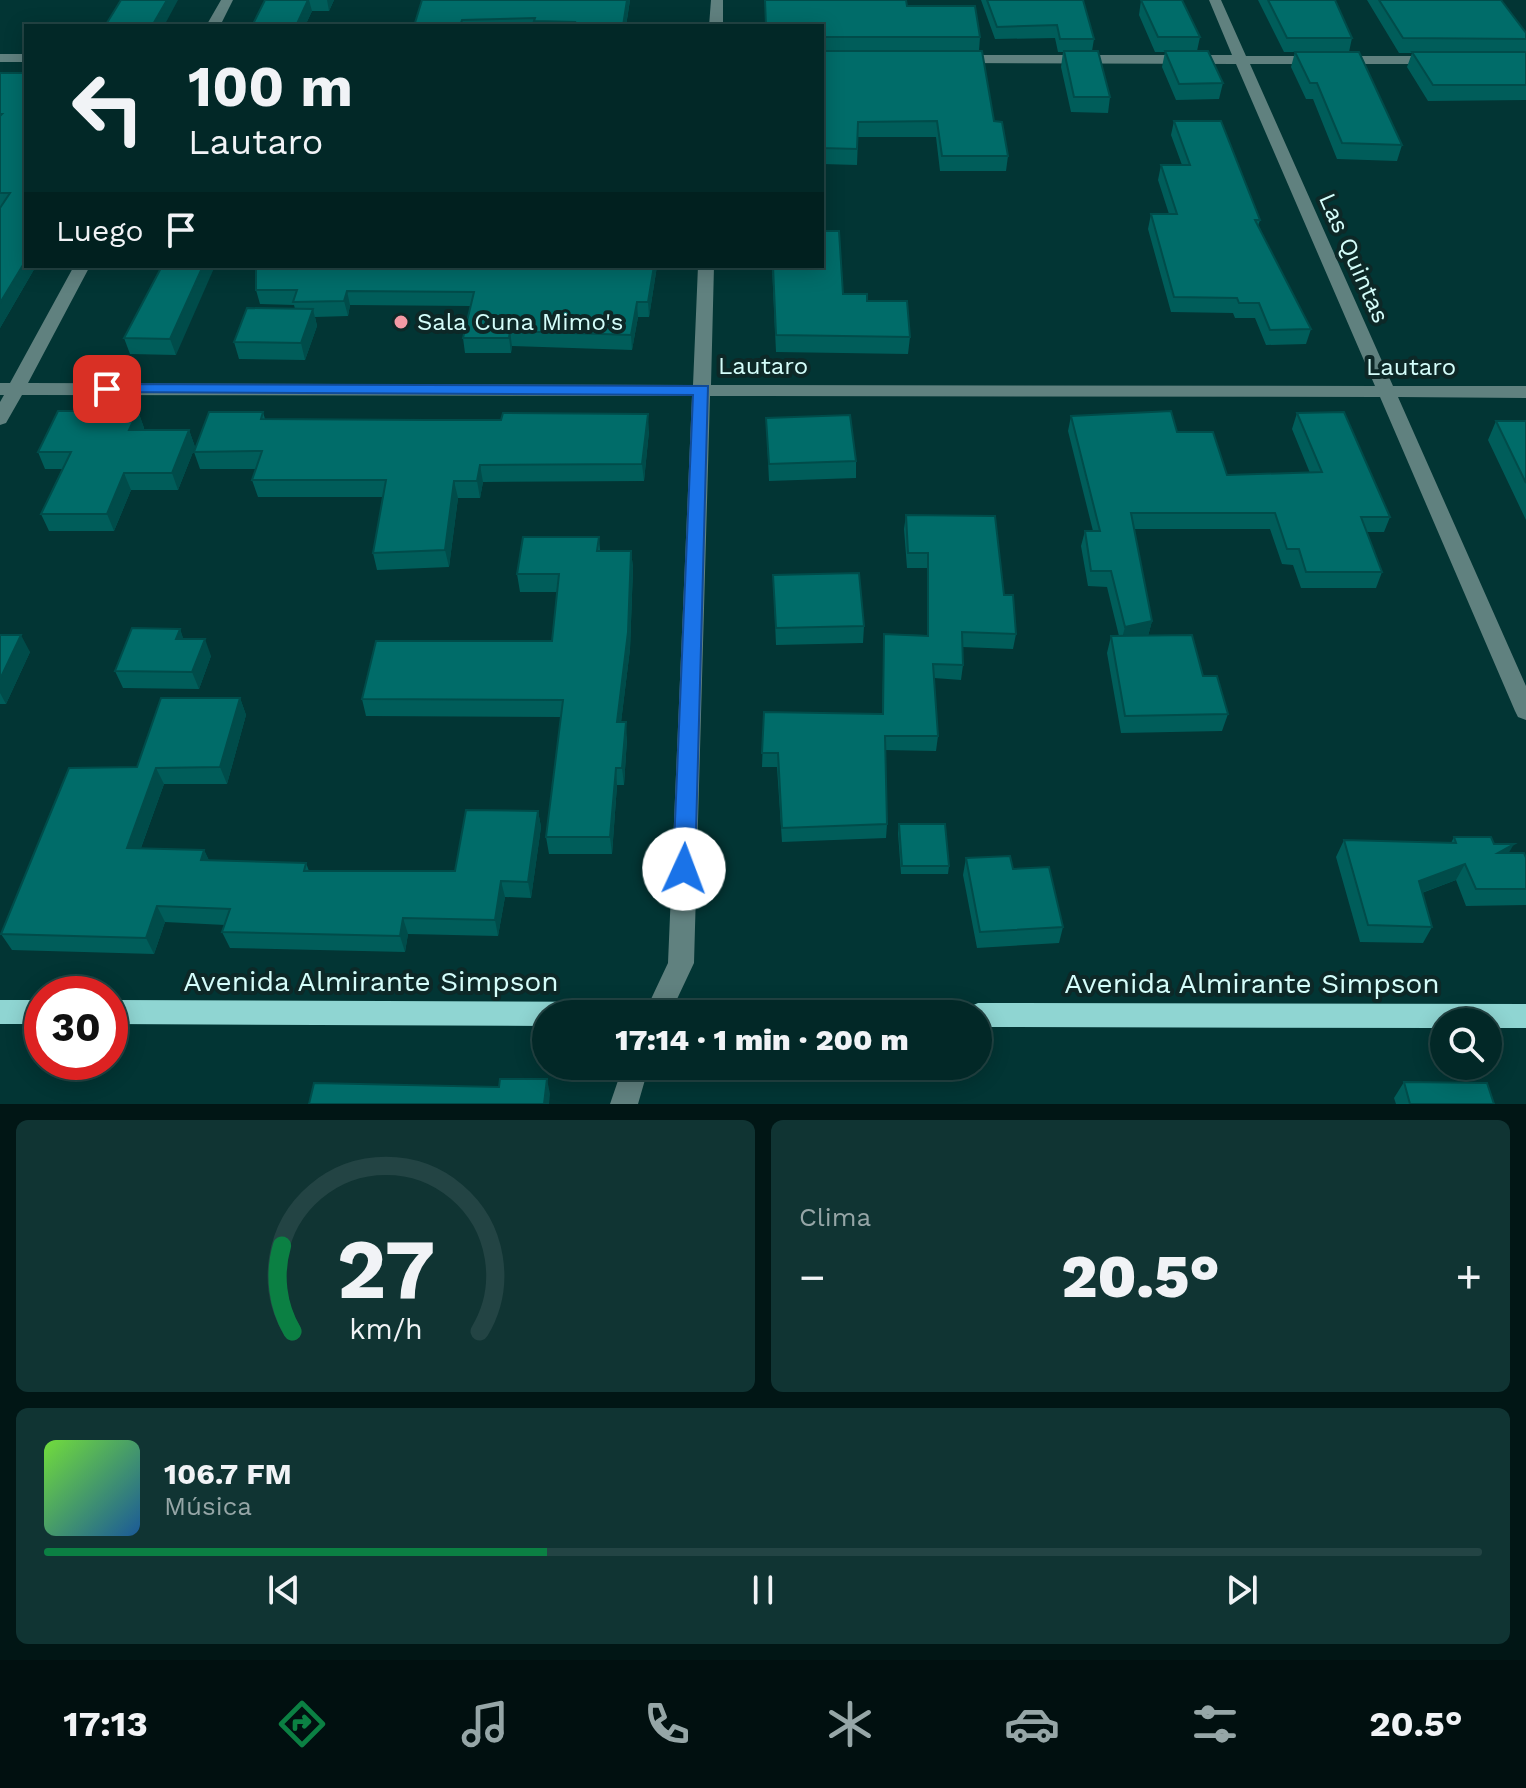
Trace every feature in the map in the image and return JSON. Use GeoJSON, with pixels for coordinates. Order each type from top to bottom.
{"type":"FeatureCollection","features":[{"type":"Feature","properties":{"kind":"main road"},"geometry":{"type":"LineString","coordinates":[[0,1012],[24,1012]]}},
{"type":"Feature","properties":{"kind":"main road","name":"Avenida Almirante Simpson"},"geometry":{"type":"LineString","coordinates":[[128,1012],[532,1014]]}},
{"type":"Feature","properties":{"kind":"main road","name":"Avenida Almirante Simpson"},"geometry":{"type":"LineString","coordinates":[[992,1015],[1526,1016]]}},
{"type":"Feature","properties":{"kind":"street"},"geometry":{"type":"LineString","coordinates":[[214,24],[227,0]]}},
{"type":"Feature","properties":{"kind":"street"},"geometry":{"type":"LineString","coordinates":[[716,24],[717,0]]}},
{"type":"Feature","properties":{"kind":"street","name":"Las Quintas"},"geometry":{"type":"LineString","coordinates":[[1215,0],[1526,711]]}},
{"type":"Feature","properties":{"kind":"street"},"geometry":{"type":"LineString","coordinates":[[0,58],[24,58]]}},
{"type":"Feature","properties":{"kind":"street"},"geometry":{"type":"LineString","coordinates":[[946,59],[1447,60]]}},
{"type":"Feature","properties":{"kind":"street"},"geometry":{"type":"LineString","coordinates":[[0,419],[8,389],[81,268]]}},
{"type":"Feature","properties":{"kind":"street"},"geometry":{"type":"LineString","coordinates":[[664,1000],[681,963],[706,268]]}},
{"type":"Feature","properties":{"kind":"street","name":"Lautaro"},"geometry":{"type":"LineString","coordinates":[[8,389],[1526,392]]}},
{"type":"Feature","properties":{"kind":"street"},"geometry":{"type":"LineString","coordinates":[[624,1104],[632,1080]]}},
{"type":"Feature","properties":{"kind":"building"},"geometry":{"type":"Polygon","coordinates":[[[121,0],[167,0],[153,24],[106,24],[121,0]]]}},
{"type":"Feature","properties":{"kind":"building"},"geometry":{"type":"Polygon","coordinates":[[[265,0],[308,0],[297,24],[253,24],[265,0]]]}},
{"type":"Feature","properties":{"kind":"building"},"geometry":{"type":"Polygon","coordinates":[[[422,0],[627,0],[623,24],[574,24],[534,21],[535,18],[415,24],[422,0]]]}},
{"type":"Feature","properties":{"kind":"building"},"geometry":{"type":"Polygon","coordinates":[[[765,0],[906,0],[907,6],[975,6],[980,37],[824,37],[824,24],[766,24],[765,0]]]}},
{"type":"Feature","properties":{"kind":"building"},"geometry":{"type":"Polygon","coordinates":[[[987,0],[1083,0],[1094,39],[1060,39],[1057,25],[997,27],[987,0]]]}},
{"type":"Feature","properties":{"kind":"building"},"geometry":{"type":"Polygon","coordinates":[[[1141,0],[1182,0],[1200,37],[1158,37],[1141,0]]]}},
{"type":"Feature","properties":{"kind":"building"},"geometry":{"type":"Polygon","coordinates":[[[1268,0],[1335,0],[1352,38],[1287,38],[1268,0]]]}},
{"type":"Feature","properties":{"kind":"building"},"geometry":{"type":"Polygon","coordinates":[[[1379,0],[1501,0],[1526,33],[1526,39],[1403,38],[1379,0]]]}},
{"type":"Feature","properties":{"kind":"building"},"geometry":{"type":"Polygon","coordinates":[[[824,51],[982,51],[994,121],[1002,122],[1008,156],[942,156],[937,121],[858,122],[857,149],[824,148],[824,51]]]}},
{"type":"Feature","properties":{"kind":"building"},"geometry":{"type":"Polygon","coordinates":[[[1064,51],[1098,51],[1110,97],[1074,97],[1064,51]]]}},
{"type":"Feature","properties":{"kind":"building"},"geometry":{"type":"Polygon","coordinates":[[[1165,51],[1208,51],[1223,83],[1179,84],[1165,51]]]}},
{"type":"Feature","properties":{"kind":"building"},"geometry":{"type":"Polygon","coordinates":[[[1295,52],[1359,52],[1402,145],[1342,143],[1317,83],[1310,83],[1295,52]]]}},
{"type":"Feature","properties":{"kind":"building"},"geometry":{"type":"Polygon","coordinates":[[[1412,52],[1526,52],[1526,85],[1433,85],[1412,52]]]}},
{"type":"Feature","properties":{"kind":"building"},"geometry":{"type":"Polygon","coordinates":[[[0,73],[24,73],[24,263],[0,303],[0,208],[10,193],[0,193],[0,73]]]}},
{"type":"Feature","properties":{"kind":"building"},"geometry":{"type":"Polygon","coordinates":[[[1174,121],[1221,121],[1260,220],[1255,220],[1311,329],[1270,330],[1259,303],[1239,303],[1237,298],[1174,297],[1151,214],[1177,214],[1161,165],[1190,165],[1174,121]]]}},
{"type":"Feature","properties":{"kind":"building"},"geometry":{"type":"Polygon","coordinates":[[[824,231],[839,231],[843,294],[867,294],[867,301],[907,301],[910,337],[776,335],[773,268],[824,268],[824,231]]]}},
{"type":"Feature","properties":{"kind":"building"},"geometry":{"type":"Polygon","coordinates":[[[161,268],[202,268],[170,339],[124,338],[161,268]]]}},
{"type":"Feature","properties":{"kind":"building"},"geometry":{"type":"Polygon","coordinates":[[[256,268],[654,268],[648,302],[637,302],[631,335],[510,331],[509,338],[463,338],[474,292],[347,291],[344,301],[293,302],[297,290],[256,290],[256,268]]]}},
{"type":"Feature","properties":{"kind":"building"},"geometry":{"type":"Polygon","coordinates":[[[247,308],[313,309],[301,343],[234,342],[247,308]]]}},
{"type":"Feature","properties":{"kind":"building"},"geometry":{"type":"Polygon","coordinates":[[[58,411],[138,411],[129,430],[189,430],[172,473],[124,473],[107,514],[41,514],[71,452],[38,452],[58,411]]]}},
{"type":"Feature","properties":{"kind":"building"},"geometry":{"type":"Polygon","coordinates":[[[1171,411],[1177,432],[1213,432],[1227,475],[1322,472],[1297,413],[1344,412],[1390,517],[1361,517],[1382,572],[1306,572],[1299,549],[1287,549],[1275,513],[1131,513],[1152,621],[1125,627],[1111,571],[1091,571],[1085,531],[1100,531],[1071,416],[1171,411]]]}},
{"type":"Feature","properties":{"kind":"building"},"geometry":{"type":"Polygon","coordinates":[[[209,412],[263,412],[261,419],[429,420],[501,420],[503,413],[648,414],[642,464],[480,465],[477,481],[454,481],[445,550],[373,553],[386,480],[252,480],[262,451],[194,452],[209,412]]]}},
{"type":"Feature","properties":{"kind":"building"},"geometry":{"type":"Polygon","coordinates":[[[850,415],[856,461],[769,464],[766,418],[850,415]]]}},
{"type":"Feature","properties":{"kind":"building"},"geometry":{"type":"Polygon","coordinates":[[[1496,421],[1526,421],[1526,483],[1496,421]]]}},
{"type":"Feature","properties":{"kind":"building"},"geometry":{"type":"Polygon","coordinates":[[[906,515],[995,516],[1004,595],[1013,595],[1016,634],[962,632],[963,665],[933,664],[938,736],[885,736],[887,824],[782,828],[778,753],[762,753],[764,712],[883,714],[884,634],[928,636],[928,553],[908,553],[906,515]]]}},
{"type":"Feature","properties":{"kind":"building"},"geometry":{"type":"Polygon","coordinates":[[[523,537],[599,537],[597,551],[631,551],[628,632],[617,722],[626,722],[622,768],[616,768],[610,837],[546,837],[563,700],[362,699],[376,641],[552,641],[559,574],[517,574],[523,537]]]}},
{"type":"Feature","properties":{"kind":"building"},"geometry":{"type":"Polygon","coordinates":[[[859,573],[864,626],[776,628],[773,575],[859,573]]]}},
{"type":"Feature","properties":{"kind":"building"},"geometry":{"type":"Polygon","coordinates":[[[132,628],[180,629],[176,639],[205,639],[192,672],[115,671],[132,628]]]}},
{"type":"Feature","properties":{"kind":"building"},"geometry":{"type":"Polygon","coordinates":[[[0,635],[21,635],[0,679],[0,635]]]}},
{"type":"Feature","properties":{"kind":"building"},"geometry":{"type":"Polygon","coordinates":[[[1192,635],[1203,676],[1217,676],[1228,714],[1125,716],[1111,636],[1192,635]]]}},
{"type":"Feature","properties":{"kind":"building"},"geometry":{"type":"Polygon","coordinates":[[[161,698],[240,698],[220,767],[156,768],[127,848],[204,850],[201,860],[306,863],[304,871],[455,871],[466,810],[538,811],[528,882],[501,881],[495,920],[403,918],[400,936],[222,932],[230,909],[157,906],[146,938],[1,934],[69,768],[137,767],[161,698]]]}},
{"type":"Feature","properties":{"kind":"building"},"geometry":{"type":"Polygon","coordinates":[[[899,824],[945,824],[949,866],[902,866],[899,824]]]}},
{"type":"Feature","properties":{"kind":"building"},"geometry":{"type":"Polygon","coordinates":[[[1454,837],[1491,837],[1494,844],[1514,844],[1498,853],[1524,853],[1526,889],[1476,889],[1465,864],[1419,881],[1432,927],[1368,925],[1344,840],[1456,843],[1454,837]]]}},
{"type":"Feature","properties":{"kind":"building"},"geometry":{"type":"Polygon","coordinates":[[[1010,856],[1013,869],[1049,867],[1063,927],[980,932],[966,858],[1010,856]]]}},
{"type":"Feature","properties":{"kind":"building"},"geometry":{"type":"Polygon","coordinates":[[[500,1079],[547,1080],[544,1104],[309,1104],[314,1083],[499,1087],[500,1079]]]}},
{"type":"Feature","properties":{"kind":"building"},"geometry":{"type":"Polygon","coordinates":[[[1404,1082],[1487,1083],[1494,1104],[1410,1104],[1404,1082]]]}},
{"type":"Feature","properties":{"kind":"place","name":"Sala Cuna Mimo's"},"geometry":{"type":"Point","coordinates":[401,322]}},
{"type":"Feature","properties":{"kind":"route"},"geometry":{"type":"LineString","coordinates":[[107,389],[702,390],[684,869]]}}]}
